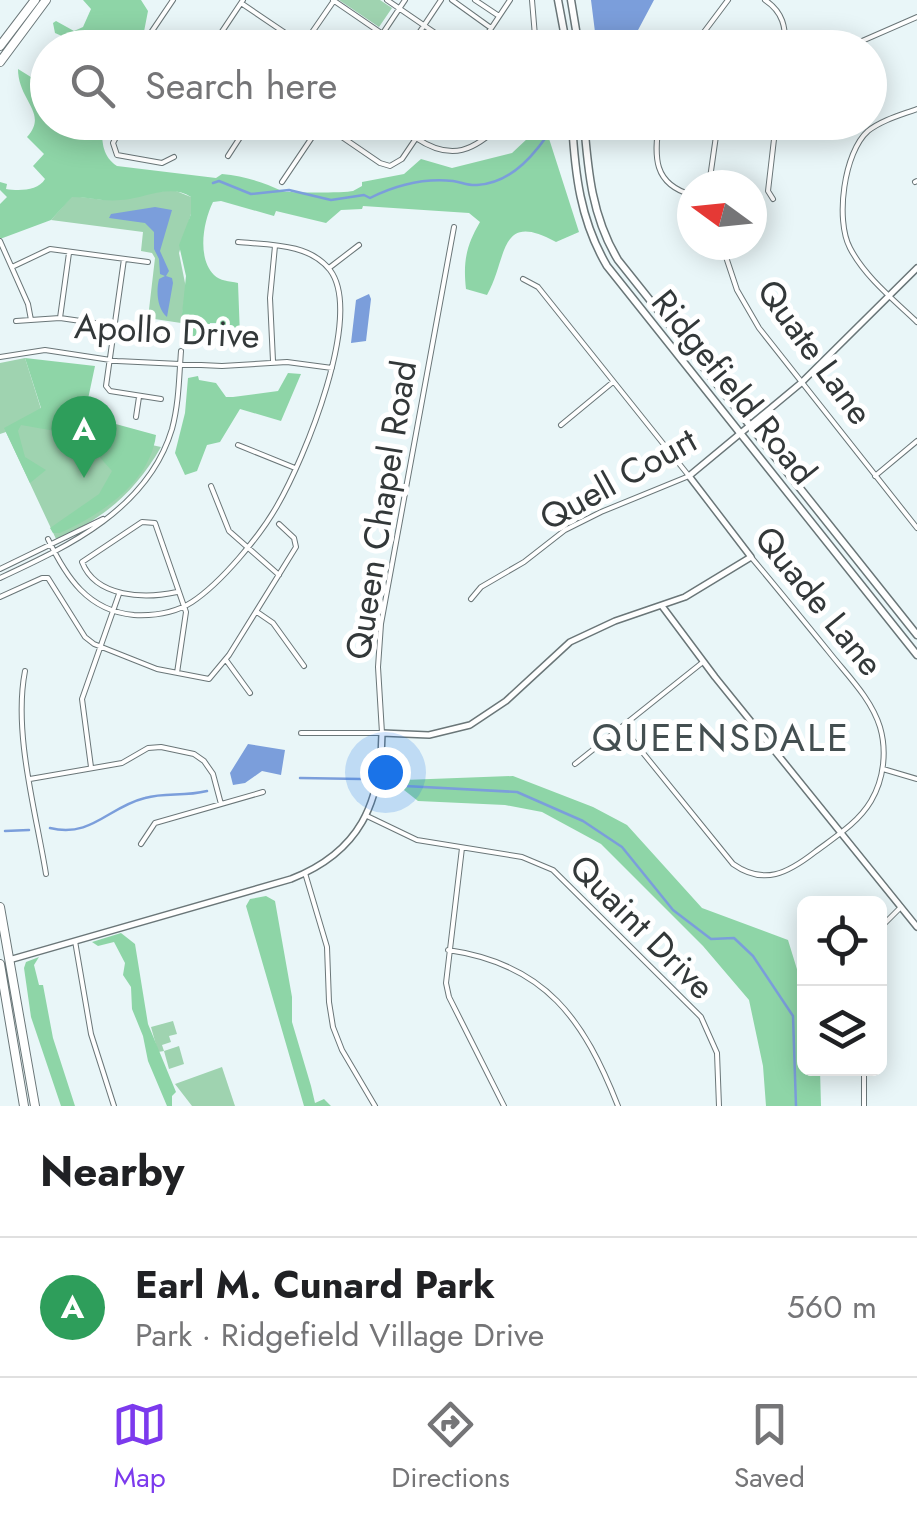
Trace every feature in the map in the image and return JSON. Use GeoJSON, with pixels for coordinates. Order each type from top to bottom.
{"type":"FeatureCollection","features":[{"type":"Feature","properties":{"kind":"main road"},"geometry":{"type":"LineString","coordinates":[[0,46],[35,0]]}},
{"type":"Feature","properties":{"kind":"main road"},"geometry":{"type":"LineString","coordinates":[[0,62],[46,0]]}},
{"type":"Feature","properties":{"kind":"main road"},"geometry":{"type":"LineString","coordinates":[[558,0],[564,30]]}},
{"type":"Feature","properties":{"kind":"main road"},"geometry":{"type":"LineString","coordinates":[[571,0],[576,30]]}},
{"type":"Feature","properties":{"kind":"main road","name":"Ridgefield Road"},"geometry":{"type":"LineString","coordinates":[[574,140],[580,202],[600,254],[620,286],[917,655]]}},
{"type":"Feature","properties":{"kind":"main road","name":"Ridgefield Road"},"geometry":{"type":"LineString","coordinates":[[586,140],[590,190],[609,246],[626,272],[917,635]]}},
{"type":"Feature","properties":{"kind":"main road"},"geometry":{"type":"LineString","coordinates":[[0,906],[3,963],[24,1106]]}},
{"type":"Feature","properties":{"kind":"main road"},"geometry":{"type":"LineString","coordinates":[[3,963],[35,1106]]}},
{"type":"Feature","properties":{"kind":"street"},"geometry":{"type":"LineString","coordinates":[[153,30],[172,0]]}},
{"type":"Feature","properties":{"kind":"street"},"geometry":{"type":"LineString","coordinates":[[313,30],[333,0],[376,30]]}},
{"type":"Feature","properties":{"kind":"street"},"geometry":{"type":"LineString","coordinates":[[387,0],[431,30]]}},
{"type":"Feature","properties":{"kind":"street"},"geometry":{"type":"LineString","coordinates":[[385,30],[404,0]]}},
{"type":"Feature","properties":{"kind":"street"},"geometry":{"type":"LineString","coordinates":[[420,30],[442,0]]}},
{"type":"Feature","properties":{"kind":"street"},"geometry":{"type":"LineString","coordinates":[[452,0],[491,28],[510,0]]}},
{"type":"Feature","properties":{"kind":"street"},"geometry":{"type":"LineString","coordinates":[[476,0],[499,16]]}},
{"type":"Feature","properties":{"kind":"street"},"geometry":{"type":"LineString","coordinates":[[532,0],[534,30]]}},
{"type":"Feature","properties":{"kind":"street"},"geometry":{"type":"LineString","coordinates":[[706,30],[728,0]]}},
{"type":"Feature","properties":{"kind":"street"},"geometry":{"type":"LineString","coordinates":[[765,0],[782,17],[785,30]]}},
{"type":"Feature","properties":{"kind":"street"},"geometry":{"type":"LineString","coordinates":[[223,30],[242,2],[280,30]]}},
{"type":"Feature","properties":{"kind":"street"},"geometry":{"type":"LineString","coordinates":[[887,30],[917,17]]}},
{"type":"Feature","properties":{"kind":"street"},"geometry":{"type":"LineString","coordinates":[[887,121],[917,109]]}},
{"type":"Feature","properties":{"kind":"street"},"geometry":{"type":"LineString","coordinates":[[115,140],[117,155],[162,163],[174,157]]}},
{"type":"Feature","properties":{"kind":"street"},"geometry":{"type":"LineString","coordinates":[[228,156],[238,140]]}},
{"type":"Feature","properties":{"kind":"street"},"geometry":{"type":"LineString","coordinates":[[282,182],[310,140]]}},
{"type":"Feature","properties":{"kind":"street"},"geometry":{"type":"LineString","coordinates":[[347,140],[390,166],[402,159],[415,140]]}},
{"type":"Feature","properties":{"kind":"street"},"geometry":{"type":"LineString","coordinates":[[419,140],[432,148],[456,153],[480,140]]}},
{"type":"Feature","properties":{"kind":"street"},"geometry":{"type":"LineString","coordinates":[[658,140],[657,168],[662,178],[677,188]]}},
{"type":"Feature","properties":{"kind":"street"},"geometry":{"type":"LineString","coordinates":[[711,170],[715,140]]}},
{"type":"Feature","properties":{"kind":"street"},"geometry":{"type":"LineString","coordinates":[[773,199],[768,191],[774,140]]}},
{"type":"Feature","properties":{"kind":"street"},"geometry":{"type":"LineString","coordinates":[[861,140],[850,160],[844,197],[848,246],[917,322]]}},
{"type":"Feature","properties":{"kind":"street","name":"Queen Chapel Road"},"geometry":{"type":"LineString","coordinates":[[3,963],[306,874],[337,853],[367,816],[380,774],[381,624],[454,227]]}},
{"type":"Feature","properties":{"kind":"street"},"geometry":{"type":"LineString","coordinates":[[0,241],[32,320]]}},
{"type":"Feature","properties":{"kind":"street"},"geometry":{"type":"LineString","coordinates":[[49,542],[75,585],[91,600],[113,610],[156,615],[184,606],[211,588],[276,507],[328,388],[342,300],[328,268],[310,253],[238,242]]}},
{"type":"Feature","properties":{"kind":"street"},"geometry":{"type":"LineString","coordinates":[[328,268],[359,245]]}},
{"type":"Feature","properties":{"kind":"street"},"geometry":{"type":"LineString","coordinates":[[273,362],[270,298],[275,246]]}},
{"type":"Feature","properties":{"kind":"street"},"geometry":{"type":"LineString","coordinates":[[12,267],[50,250],[148,262]]}},
{"type":"Feature","properties":{"kind":"street"},"geometry":{"type":"LineString","coordinates":[[60,318],[69,252]]}},
{"type":"Feature","properties":{"kind":"street"},"geometry":{"type":"LineString","coordinates":[[124,259],[107,389],[161,399]]}},
{"type":"Feature","properties":{"kind":"street","name":"Quate Lane"},"geometry":{"type":"LineString","coordinates":[[727,260],[759,328],[917,528]]}},
{"type":"Feature","properties":{"kind":"street","name":"Quell Court"},"geometry":{"type":"LineString","coordinates":[[471,599],[484,584],[524,562],[565,530],[689,476],[801,383],[917,268]]}},
{"type":"Feature","properties":{"kind":"street","name":"Quade Lane"},"geometry":{"type":"LineString","coordinates":[[523,279],[538,287],[868,702],[880,727],[883,769]]}},
{"type":"Feature","properties":{"kind":"street"},"geometry":{"type":"LineString","coordinates":[[16,321],[60,318],[164,333]]}},
{"type":"Feature","properties":{"kind":"street","name":"Apollo Drive"},"geometry":{"type":"LineString","coordinates":[[0,357],[45,350],[110,360],[231,366],[273,362],[332,368]]}},
{"type":"Feature","properties":{"kind":"street"},"geometry":{"type":"LineString","coordinates":[[0,578],[92,531],[140,486],[164,450],[176,408],[181,351]]}},
{"type":"Feature","properties":{"kind":"street"},"geometry":{"type":"LineString","coordinates":[[560,425],[613,382]]}},
{"type":"Feature","properties":{"kind":"street"},"geometry":{"type":"LineString","coordinates":[[136,417],[140,396]]}},
{"type":"Feature","properties":{"kind":"street"},"geometry":{"type":"LineString","coordinates":[[876,476],[917,441]]}},
{"type":"Feature","properties":{"kind":"street"},"geometry":{"type":"LineString","coordinates":[[238,445],[295,468]]}},
{"type":"Feature","properties":{"kind":"street"},"geometry":{"type":"LineString","coordinates":[[211,486],[225,525],[280,574]]}},
{"type":"Feature","properties":{"kind":"street"},"geometry":{"type":"LineString","coordinates":[[0,568],[112,514]]}},
{"type":"Feature","properties":{"kind":"street"},"geometry":{"type":"LineString","coordinates":[[177,592],[119,594],[84,568],[83,560],[148,520],[155,522],[187,618],[177,674]]}},
{"type":"Feature","properties":{"kind":"street"},"geometry":{"type":"LineString","coordinates":[[0,598],[48,578],[85,637],[100,647],[177,674],[208,679],[226,660],[296,544],[279,524]]}},
{"type":"Feature","properties":{"kind":"street"},"geometry":{"type":"LineString","coordinates":[[302,733],[430,735],[462,729],[506,701],[570,642],[702,588],[752,557]]}},
{"type":"Feature","properties":{"kind":"street"},"geometry":{"type":"LineString","coordinates":[[91,768],[82,705],[119,594]]}},
{"type":"Feature","properties":{"kind":"street"},"geometry":{"type":"LineString","coordinates":[[662,606],[917,928]]}},
{"type":"Feature","properties":{"kind":"street"},"geometry":{"type":"LineString","coordinates":[[257,612],[273,623],[304,666]]}},
{"type":"Feature","properties":{"kind":"street"},"geometry":{"type":"LineString","coordinates":[[226,660],[250,693]]}},
{"type":"Feature","properties":{"kind":"street"},"geometry":{"type":"LineString","coordinates":[[575,764],[704,662]]}},
{"type":"Feature","properties":{"kind":"street"},"geometry":{"type":"LineString","coordinates":[[25,670],[22,700],[30,778],[46,874]]}},
{"type":"Feature","properties":{"kind":"street"},"geometry":{"type":"LineString","coordinates":[[622,727],[733,864],[763,876],[784,873],[856,821],[870,802],[883,769],[917,779]]}},
{"type":"Feature","properties":{"kind":"street"},"geometry":{"type":"LineString","coordinates":[[30,778],[122,763],[152,747],[194,754],[211,770],[221,804]]}},
{"type":"Feature","properties":{"kind":"street"},"geometry":{"type":"LineString","coordinates":[[141,844],[155,823],[263,792]]}},
{"type":"Feature","properties":{"kind":"street","name":"Quaint Drive"},"geometry":{"type":"LineString","coordinates":[[367,816],[417,840],[522,857],[553,870],[696,1012],[717,1053],[719,1106]]}},
{"type":"Feature","properties":{"kind":"street"},"geometry":{"type":"LineString","coordinates":[[462,848],[445,973],[449,997],[504,1106]]}},
{"type":"Feature","properties":{"kind":"street"},"geometry":{"type":"LineString","coordinates":[[306,874],[327,947],[328,1002],[333,1027],[375,1106]]}},
{"type":"Feature","properties":{"kind":"street"},"geometry":{"type":"LineString","coordinates":[[887,921],[901,907]]}},
{"type":"Feature","properties":{"kind":"street"},"geometry":{"type":"LineString","coordinates":[[74,940],[91,1034],[114,1106]]}},
{"type":"Feature","properties":{"kind":"street"},"geometry":{"type":"LineString","coordinates":[[448,950],[496,960],[564,1006],[578,1022],[618,1106]]}},
{"type":"Feature","properties":{"kind":"street"},"geometry":{"type":"LineString","coordinates":[[864,1076],[864,1106]]}},
{"type":"Feature","properties":{"kind":"green space"},"geometry":{"type":"Polygon","coordinates":[[[83,0],[141,0],[148,11],[144,30],[76,30],[83,27],[91,9],[83,0]]]}},
{"type":"Feature","properties":{"kind":"green space"},"geometry":{"type":"Polygon","coordinates":[[[339,0],[380,0],[392,8],[379,27],[339,0]]]}},
{"type":"Feature","properties":{"kind":"green space"},"geometry":{"type":"Polygon","coordinates":[[[56,21],[72,30],[54,30],[56,21]]]}},
{"type":"Feature","properties":{"kind":"green space"},"geometry":{"type":"Polygon","coordinates":[[[18,69],[30,76],[30,105],[22,90],[18,69]]]}},
{"type":"Feature","properties":{"kind":"green space"},"geometry":{"type":"Polygon","coordinates":[[[30,140],[103,140],[105,152],[117,166],[216,178],[230,175],[286,192],[328,192],[353,191],[362,182],[404,174],[421,159],[452,168],[512,153],[526,140],[549,140],[579,232],[556,242],[537,234],[514,235],[487,295],[466,289],[467,254],[480,222],[469,213],[363,206],[341,210],[326,223],[213,202],[204,229],[205,259],[216,277],[238,283],[240,336],[209,338],[206,334],[219,328],[219,323],[210,323],[209,328],[200,329],[200,342],[185,349],[181,323],[186,276],[179,245],[191,214],[191,197],[174,191],[115,200],[72,197],[51,220],[0,239],[0,204],[7,197],[0,190],[0,182],[7,184],[6,189],[38,186],[45,179],[33,166],[44,154],[30,140]]]}},
{"type":"Feature","properties":{"kind":"green space"},"geometry":{"type":"Polygon","coordinates":[[[164,191],[191,197],[191,214],[179,253],[186,288],[181,323],[148,318],[155,258],[152,253],[141,251],[143,232],[51,220],[72,196],[105,200],[164,191]]]}},
{"type":"Feature","properties":{"kind":"green space"},"geometry":{"type":"Polygon","coordinates":[[[25,358],[41,409],[29,418],[161,447],[117,502],[89,523],[56,539],[6,432],[0,434],[0,363],[25,358]]]}},
{"type":"Feature","properties":{"kind":"green space"},"geometry":{"type":"Polygon","coordinates":[[[25,358],[95,366],[84,418],[99,428],[112,423],[156,435],[152,452],[134,482],[106,507],[60,533],[53,533],[50,528],[99,494],[112,471],[96,453],[81,447],[72,434],[21,425],[18,431],[25,457],[46,470],[30,483],[4,428],[41,408],[25,358]]]}},
{"type":"Feature","properties":{"kind":"green space"},"geometry":{"type":"Polygon","coordinates":[[[288,373],[301,374],[281,421],[240,409],[220,442],[207,445],[197,471],[185,475],[175,453],[185,413],[188,378],[198,376],[199,380],[216,383],[226,397],[233,397],[278,391],[288,373]]]}},
{"type":"Feature","properties":{"kind":"green space"},"geometry":{"type":"Polygon","coordinates":[[[513,776],[593,807],[627,825],[702,908],[788,940],[797,969],[797,1076],[820,1076],[821,1106],[766,1106],[763,1066],[749,1000],[703,946],[601,844],[542,812],[505,805],[418,801],[404,790],[404,780],[513,776]]]}},
{"type":"Feature","properties":{"kind":"green space"},"geometry":{"type":"Polygon","coordinates":[[[266,896],[275,901],[292,997],[292,1022],[315,1103],[324,1099],[331,1106],[304,1106],[246,906],[250,899],[266,896]]]}},
{"type":"Feature","properties":{"kind":"green space"},"geometry":{"type":"Polygon","coordinates":[[[121,933],[135,944],[148,1024],[176,1092],[172,1106],[167,1106],[148,1061],[132,1009],[131,987],[123,975],[125,963],[114,942],[98,946],[92,942],[121,933]]]}},
{"type":"Feature","properties":{"kind":"green space"},"geometry":{"type":"Polygon","coordinates":[[[39,957],[34,965],[39,985],[43,985],[53,1038],[75,1106],[61,1106],[31,1017],[24,968],[26,962],[39,957]]]}},
{"type":"Feature","properties":{"kind":"green space"},"geometry":{"type":"Polygon","coordinates":[[[173,1021],[177,1034],[169,1036],[171,1042],[162,1045],[164,1051],[158,1052],[151,1027],[173,1021]]]}},
{"type":"Feature","properties":{"kind":"green space"},"geometry":{"type":"Polygon","coordinates":[[[179,1046],[184,1064],[169,1069],[164,1051],[179,1046]]]}},
{"type":"Feature","properties":{"kind":"green space"},"geometry":{"type":"Polygon","coordinates":[[[222,1067],[235,1106],[192,1106],[175,1084],[222,1067]]]}},
{"type":"Feature","properties":{"kind":"water"},"geometry":{"type":"Polygon","coordinates":[[[591,0],[654,0],[638,30],[595,30],[591,0]]]}},
{"type":"Feature","properties":{"kind":"water"},"geometry":{"type":"Polygon","coordinates":[[[155,207],[172,210],[160,251],[169,271],[166,276],[173,283],[167,317],[158,300],[159,279],[165,276],[160,274],[154,232],[145,223],[109,218],[111,214],[155,207]]]}},
{"type":"Feature","properties":{"kind":"water"},"geometry":{"type":"Polygon","coordinates":[[[369,294],[366,341],[351,343],[356,300],[369,294]]]}},
{"type":"Feature","properties":{"kind":"water"},"geometry":{"type":"Polygon","coordinates":[[[248,744],[285,750],[281,775],[262,771],[245,783],[233,785],[230,773],[248,744]]]}},
{"type":"Feature","properties":{"kind":"waterway"},"geometry":{"type":"LineString","coordinates":[[213,183],[219,181],[251,194],[289,190],[331,200],[364,195],[370,198],[421,182],[490,183],[523,164],[544,140]]}},
{"type":"Feature","properties":{"kind":"waterway"},"geometry":{"type":"LineString","coordinates":[[300,778],[361,779]]}},
{"type":"Feature","properties":{"kind":"waterway"},"geometry":{"type":"LineString","coordinates":[[405,786],[517,792],[583,821],[622,847],[673,910],[711,939],[734,938],[753,956],[793,1016],[796,1106]]}},
{"type":"Feature","properties":{"kind":"waterway"},"geometry":{"type":"LineString","coordinates":[[50,828],[77,829],[145,798],[207,791]]}},
{"type":"Feature","properties":{"kind":"waterway"},"geometry":{"type":"LineString","coordinates":[[5,831],[29,830]]}},
{"type":"Feature","properties":{"kind":"place","name":"Earl M. Cunard Park"},"geometry":{"type":"Point","coordinates":[84,478]}},
{"type":"Feature","properties":{"kind":"district","name":"QUEENSDALE"},"geometry":{"type":"Point","coordinates":[721,738]}}]}
